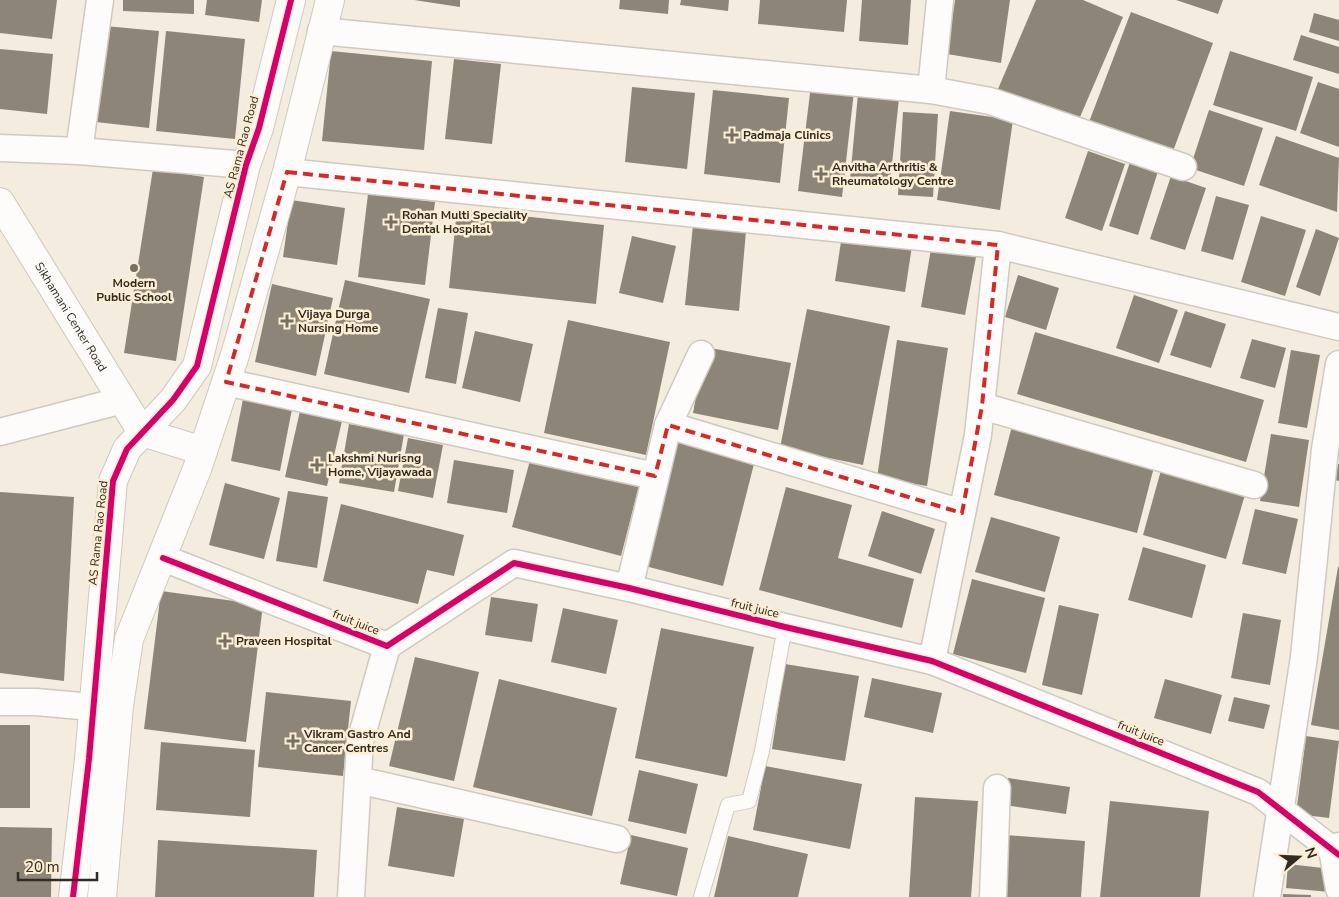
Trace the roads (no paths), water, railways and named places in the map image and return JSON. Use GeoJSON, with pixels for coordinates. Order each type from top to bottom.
{"type":"FeatureCollection","features":[{"type":"Feature","properties":{"kind":"street"},"geometry":{"type":"LineString","coordinates":[[78,151],[100,0]]}},
{"type":"Feature","properties":{"kind":"street","name":"AS Rama Rao Road"},"geometry":{"type":"LineString","coordinates":[[73,897],[113,482],[126,449],[174,400],[197,366],[246,166],[259,128],[291,0]]}},
{"type":"Feature","properties":{"kind":"street"},"geometry":{"type":"LineString","coordinates":[[102,897],[119,706],[130,639],[163,558],[226,382],[287,172],[330,0]]}},
{"type":"Feature","properties":{"kind":"street"},"geometry":{"type":"LineString","coordinates":[[930,90],[940,0]]}},
{"type":"Feature","properties":{"kind":"street"},"geometry":{"type":"LineString","coordinates":[[321,31],[930,90],[990,101],[1183,167]]}},
{"type":"Feature","properties":{"kind":"street"},"geometry":{"type":"LineString","coordinates":[[0,148],[78,151],[246,166]]}},
{"type":"Feature","properties":{"kind":"street"},"geometry":{"type":"LineString","coordinates":[[287,172],[998,245],[1339,326]]}},
{"type":"Feature","properties":{"kind":"street","name":"Sikhamani Center Road"},"geometry":{"type":"LineString","coordinates":[[0,202],[142,432]]}},
{"type":"Feature","properties":{"kind":"street"},"geometry":{"type":"LineString","coordinates":[[932,661],[982,406],[998,245]]}},
{"type":"Feature","properties":{"kind":"street"},"geometry":{"type":"LineString","coordinates":[[629,588],[668,425],[700,354]]}},
{"type":"Feature","properties":{"kind":"street"},"geometry":{"type":"LineString","coordinates":[[1266,897],[1304,657],[1325,448],[1337,392],[1339,364]]}},
{"type":"Feature","properties":{"kind":"street"},"geometry":{"type":"LineString","coordinates":[[226,382],[655,476]]}},
{"type":"Feature","properties":{"kind":"street"},"geometry":{"type":"LineString","coordinates":[[0,432],[124,400]]}},
{"type":"Feature","properties":{"kind":"street"},"geometry":{"type":"LineString","coordinates":[[982,406],[1254,485]]}},
{"type":"Feature","properties":{"kind":"street"},"geometry":{"type":"LineString","coordinates":[[668,425],[962,513]]}},
{"type":"Feature","properties":{"kind":"street"},"geometry":{"type":"LineString","coordinates":[[142,432],[203,450]]}},
{"type":"Feature","properties":{"kind":"street","name":"fruit juice"},"geometry":{"type":"LineString","coordinates":[[163,558],[388,646],[514,563],[629,588],[932,661],[1258,792],[1336,850]]}},
{"type":"Feature","properties":{"kind":"street"},"geometry":{"type":"LineString","coordinates":[[351,897],[360,742],[388,646]]}},
{"type":"Feature","properties":{"kind":"street"},"geometry":{"type":"LineString","coordinates":[[0,702],[36,702],[92,707]]}},
{"type":"Feature","properties":{"kind":"street"},"geometry":{"type":"LineString","coordinates":[[358,780],[617,839]]}},
{"type":"Feature","properties":{"kind":"street"},"geometry":{"type":"LineString","coordinates":[[993,897],[997,788]]}},
{"type":"Feature","properties":{"kind":"street"},"geometry":{"type":"LineString","coordinates":[[1336,850],[1339,889]]}},
{"type":"Feature","properties":{"kind":"lane"},"geometry":{"type":"LineString","coordinates":[[701,897],[728,806],[749,800],[762,750],[785,627]]}},
{"type":"Feature","properties":{"kind":"place","name":"Padmaja Clinics"},"geometry":{"type":"Point","coordinates":[732,135]}},
{"type":"Feature","properties":{"kind":"place","name":"Anvitha Arthritis & Rheumatology Centre"},"geometry":{"type":"Point","coordinates":[821,174]}},
{"type":"Feature","properties":{"kind":"place","name":"Rohan Multi Speciality Dental Hospital"},"geometry":{"type":"Point","coordinates":[391,222]}},
{"type":"Feature","properties":{"kind":"place","name":"Modern Public School"},"geometry":{"type":"Point","coordinates":[134,268]}},
{"type":"Feature","properties":{"kind":"place","name":"Vijaya Durga Nursing Home"},"geometry":{"type":"Point","coordinates":[287,321]}},
{"type":"Feature","properties":{"kind":"place","name":"Lakshmi Nurisng Home, Vijayawada"},"geometry":{"type":"Point","coordinates":[317,465]}},
{"type":"Feature","properties":{"kind":"place","name":"Praveen Hospital"},"geometry":{"type":"Point","coordinates":[225,641]}},
{"type":"Feature","properties":{"kind":"place","name":"Vikram Gastro And Cancer Centres"},"geometry":{"type":"Point","coordinates":[293,741]}}]}
